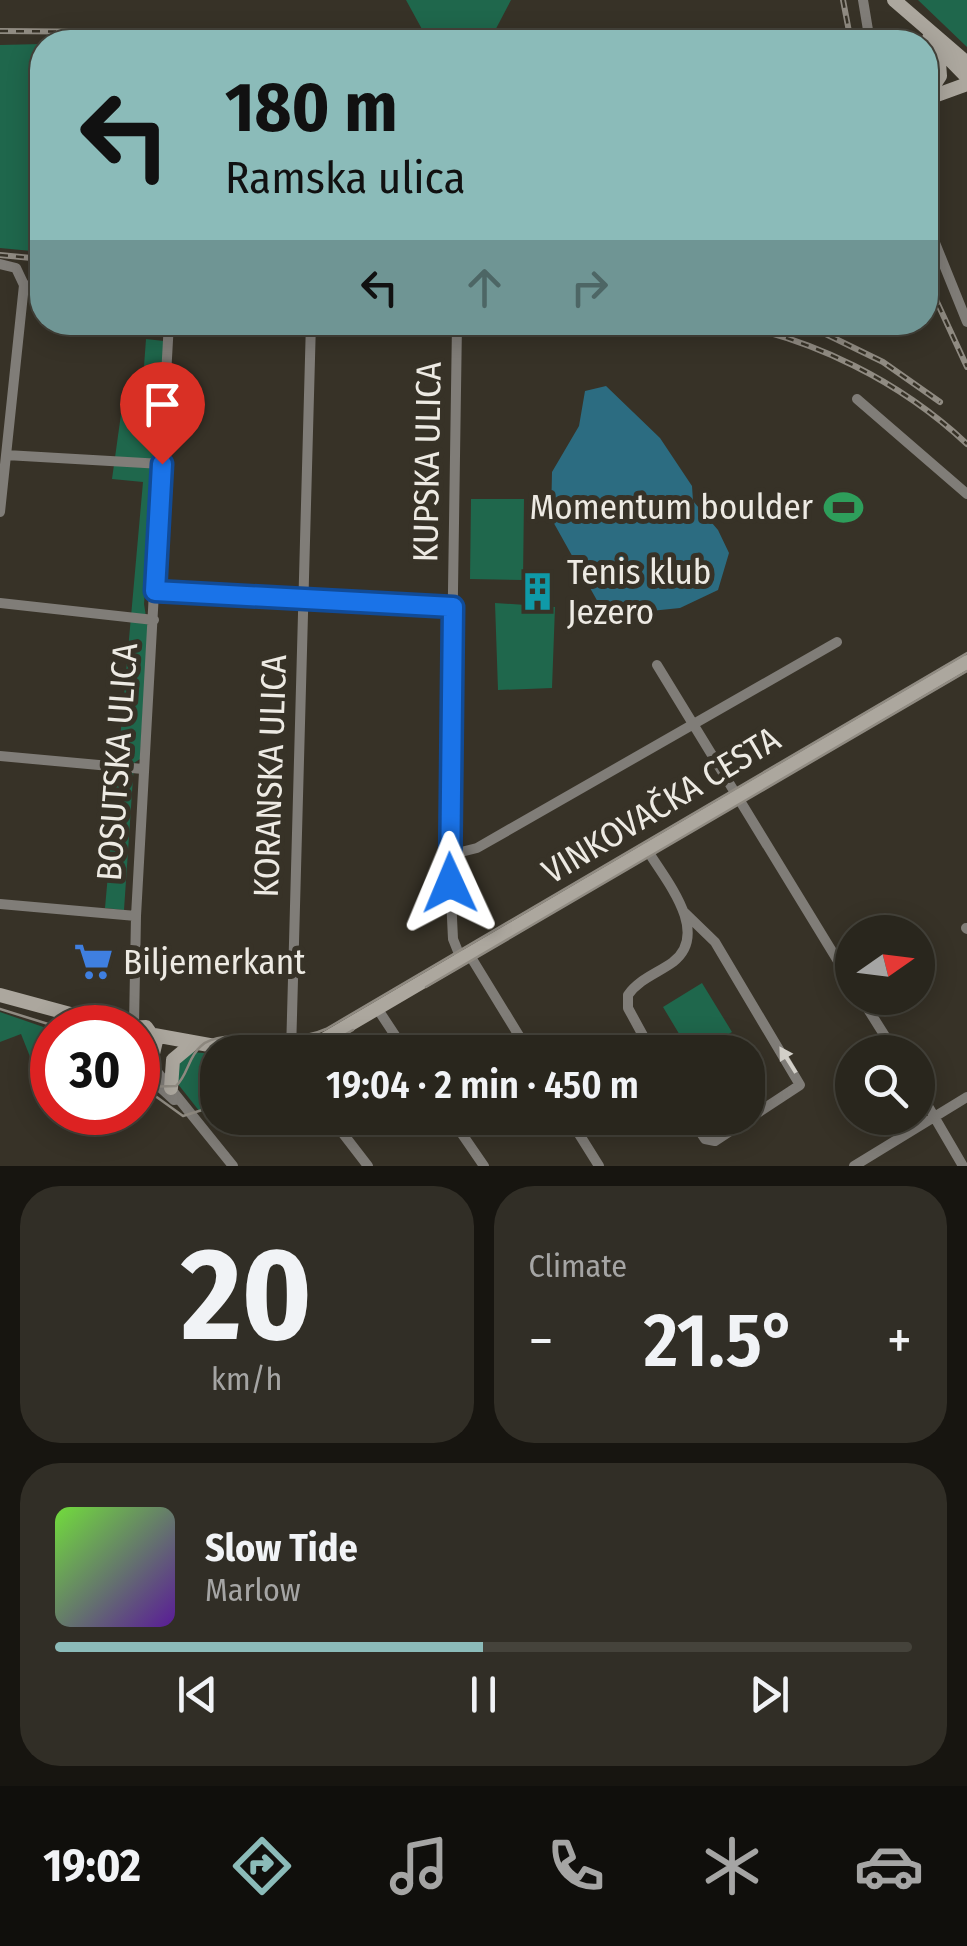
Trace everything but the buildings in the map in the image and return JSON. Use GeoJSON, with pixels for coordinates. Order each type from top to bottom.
{"type":"FeatureCollection","features":[{"type":"Feature","properties":{"kind":"main road"},"geometry":{"type":"LineString","coordinates":[[894,0],[927,30]]}},
{"type":"Feature","properties":{"kind":"main road"},"geometry":{"type":"LineString","coordinates":[[938,39],[967,62]]}},
{"type":"Feature","properties":{"kind":"main road"},"geometry":{"type":"LineString","coordinates":[[938,50],[967,80],[938,93]]}},
{"type":"Feature","properties":{"kind":"main road"},"geometry":{"type":"LineString","coordinates":[[938,50],[938,79]]}},
{"type":"Feature","properties":{"kind":"main road","name":"VINKOVAČKA CESTA"},"geometry":{"type":"LineString","coordinates":[[331,1035],[964,664]]}},
{"type":"Feature","properties":{"kind":"main road"},"geometry":{"type":"LineString","coordinates":[[0,995],[32,1005]]}},
{"type":"Feature","properties":{"kind":"main road"},"geometry":{"type":"LineString","coordinates":[[160,1036],[200,1045]]}},
{"type":"Feature","properties":{"kind":"main road"},"geometry":{"type":"LineString","coordinates":[[160,1056],[193,1044]]}},
{"type":"Feature","properties":{"kind":"main road"},"geometry":{"type":"LineString","coordinates":[[171,1088],[172,1064],[193,1044]]}},
{"type":"Feature","properties":{"kind":"street"},"geometry":{"type":"LineString","coordinates":[[863,0],[868,30]]}},
{"type":"Feature","properties":{"kind":"street"},"geometry":{"type":"LineString","coordinates":[[938,251],[967,322]]}},
{"type":"Feature","properties":{"kind":"street"},"geometry":{"type":"LineString","coordinates":[[0,264],[16,268],[24,286],[0,512]]}},
{"type":"Feature","properties":{"kind":"street"},"geometry":{"type":"LineString","coordinates":[[24,286],[30,286]]}},
{"type":"Feature","properties":{"kind":"street","name":"BOSUTSKA ULICA"},"geometry":{"type":"LineString","coordinates":[[130,1005],[168,335]]}},
{"type":"Feature","properties":{"kind":"street","name":"KORANSKA ULICA"},"geometry":{"type":"LineString","coordinates":[[291,1035],[311,335]]}},
{"type":"Feature","properties":{"kind":"street","name":"KUPSKA ULICA"},"geometry":{"type":"LineString","coordinates":[[457,335],[448,855],[454,943],[519,1035]]}},
{"type":"Feature","properties":{"kind":"street"},"geometry":{"type":"LineString","coordinates":[[857,399],[967,494]]}},
{"type":"Feature","properties":{"kind":"street"},"geometry":{"type":"LineString","coordinates":[[6,455],[162,464]]}},
{"type":"Feature","properties":{"kind":"street"},"geometry":{"type":"LineString","coordinates":[[155,591],[453,607]]}},
{"type":"Feature","properties":{"kind":"street"},"geometry":{"type":"LineString","coordinates":[[0,603],[154,620]]}},
{"type":"Feature","properties":{"kind":"street"},"geometry":{"type":"LineString","coordinates":[[448,855],[477,848],[837,642]]}},
{"type":"Feature","properties":{"kind":"street"},"geometry":{"type":"LineString","coordinates":[[657,665],[835,956]]}},
{"type":"Feature","properties":{"kind":"street"},"geometry":{"type":"LineString","coordinates":[[0,756],[144,769]]}},
{"type":"Feature","properties":{"kind":"street"},"geometry":{"type":"LineString","coordinates":[[646,848],[684,912],[706,933],[800,1085],[765,1108]]}},
{"type":"Feature","properties":{"kind":"street"},"geometry":{"type":"LineString","coordinates":[[0,904],[136,916]]}},
{"type":"Feature","properties":{"kind":"street"},"geometry":{"type":"LineString","coordinates":[[643,1035],[628,1008],[631,989],[676,960],[686,941],[684,912]]}},
{"type":"Feature","properties":{"kind":"street"},"geometry":{"type":"LineString","coordinates":[[686,941],[706,933]]}},
{"type":"Feature","properties":{"kind":"street"},"geometry":{"type":"LineString","coordinates":[[377,1008],[395,1035]]}},
{"type":"Feature","properties":{"kind":"street"},"geometry":{"type":"LineString","coordinates":[[160,1077],[187,1112]]}},
{"type":"Feature","properties":{"kind":"street"},"geometry":{"type":"LineString","coordinates":[[160,1079],[233,1166]]}},
{"type":"Feature","properties":{"kind":"street"},"geometry":{"type":"LineString","coordinates":[[964,1166],[935,1117],[967,1097]]}},
{"type":"Feature","properties":{"kind":"street"},"geometry":{"type":"LineString","coordinates":[[344,1135],[368,1166]]}},
{"type":"Feature","properties":{"kind":"street"},"geometry":{"type":"LineString","coordinates":[[463,1135],[484,1166]]}},
{"type":"Feature","properties":{"kind":"street"},"geometry":{"type":"LineString","coordinates":[[580,1135],[599,1166]]}},
{"type":"Feature","properties":{"kind":"street"},"geometry":{"type":"LineString","coordinates":[[702,1135],[715,1142],[725,1135]]}},
{"type":"Feature","properties":{"kind":"street"},"geometry":{"type":"LineString","coordinates":[[854,1166],[905,1135]]}},
{"type":"Feature","properties":{"kind":"green space"},"geometry":{"type":"Polygon","coordinates":[[[406,0],[511,0],[495,30],[422,30],[406,0]]]}},
{"type":"Feature","properties":{"kind":"green space"},"geometry":{"type":"Polygon","coordinates":[[[918,0],[967,0],[967,47],[918,0]]]}},
{"type":"Feature","properties":{"kind":"green space"},"geometry":{"type":"Polygon","coordinates":[[[30,44],[30,251],[0,248],[0,45],[30,44]]]}},
{"type":"Feature","properties":{"kind":"green space"},"geometry":{"type":"Polygon","coordinates":[[[146,339],[164,341],[144,604],[148,629],[140,759],[134,763],[124,910],[105,908],[143,482],[112,479],[122,407],[141,407],[146,339]]]}},
{"type":"Feature","properties":{"kind":"green space"},"geometry":{"type":"Polygon","coordinates":[[[471,499],[524,499],[523,580],[470,579],[471,499]]]}},
{"type":"Feature","properties":{"kind":"green space"},"geometry":{"type":"Polygon","coordinates":[[[495,603],[555,607],[552,688],[498,690],[495,603]]]}},
{"type":"Feature","properties":{"kind":"green space"},"geometry":{"type":"Polygon","coordinates":[[[702,983],[732,1032],[680,1035],[663,1007],[702,983]]]}},
{"type":"Feature","properties":{"kind":"green space"},"geometry":{"type":"Polygon","coordinates":[[[0,1012],[30,1022],[30,1057],[21,1034],[0,1042],[0,1012]]]}},
{"type":"Feature","properties":{"kind":"green space"},"geometry":{"type":"Polygon","coordinates":[[[191,1052],[200,1053],[200,1112],[174,1079],[180,1062],[191,1052]]]}},
{"type":"Feature","properties":{"kind":"water"},"geometry":{"type":"Polygon","coordinates":[[[606,386],[660,438],[692,486],[693,501],[718,530],[729,553],[718,590],[680,608],[621,614],[599,604],[551,518],[552,472],[579,426],[585,391],[606,386]]]}},
{"type":"Feature","properties":{"kind":"tram line"},"geometry":{"type":"LineString","coordinates":[[160,1086],[176,1086],[197,1050],[211,1040],[292,1037],[326,1029],[967,653]]}},
{"type":"Feature","properties":{"kind":"tram line"},"geometry":{"type":"LineString","coordinates":[[426,987],[967,671]]}},
{"type":"Feature","properties":{"kind":"tram line"},"geometry":{"type":"LineString","coordinates":[[0,1009],[30,1018]]}},
{"type":"Feature","properties":{"kind":"tram line"},"geometry":{"type":"LineString","coordinates":[[344,1035],[353,1030]]}},
{"type":"Feature","properties":{"kind":"tram line"},"geometry":{"type":"LineString","coordinates":[[160,1099],[183,1116],[200,1111]]}},
{"type":"Feature","properties":{"kind":"railway"},"geometry":{"type":"LineString","coordinates":[[843,0],[849,30]]}},
{"type":"Feature","properties":{"kind":"railway"},"geometry":{"type":"LineString","coordinates":[[0,31],[30,31]]}},
{"type":"Feature","properties":{"kind":"railway"},"geometry":{"type":"LineString","coordinates":[[0,255],[30,258]]}},
{"type":"Feature","properties":{"kind":"railway"},"geometry":{"type":"LineString","coordinates":[[938,304],[967,367]]}},
{"type":"Feature","properties":{"kind":"railway"},"geometry":{"type":"LineString","coordinates":[[776,335],[823,351],[884,382],[967,444]]}},
{"type":"Feature","properties":{"kind":"railway"},"geometry":{"type":"LineString","coordinates":[[828,335],[883,362],[940,402]]}},
{"type":"Feature","properties":{"kind":"place","name":"Momentum boulder"},"geometry":{"type":"Point","coordinates":[843,507]}},
{"type":"Feature","properties":{"kind":"place","name":"Tenis klub Jezero"},"geometry":{"type":"Point","coordinates":[537,592]}},
{"type":"Feature","properties":{"kind":"place","name":"Biljemerkant"},"geometry":{"type":"Point","coordinates":[93,962]}},
{"type":"Feature","properties":{"kind":"route"},"geometry":{"type":"LineString","coordinates":[[162,464],[155,591],[453,607],[450,883]]}}]}
